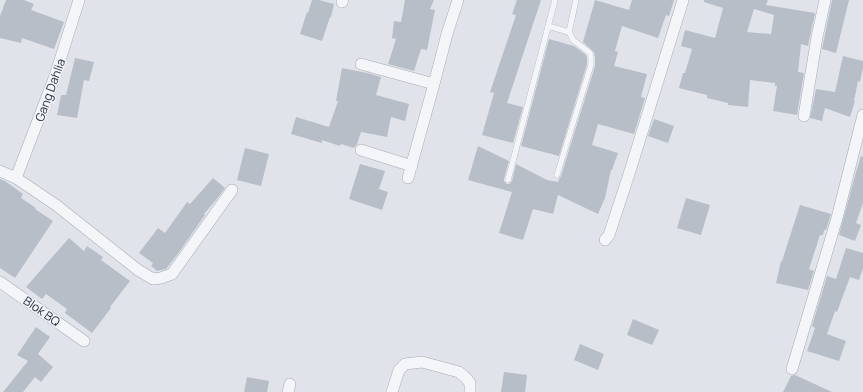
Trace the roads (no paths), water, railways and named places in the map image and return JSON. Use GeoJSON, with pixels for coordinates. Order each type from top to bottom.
{"type":"FeatureCollection","features":[{"type":"Feature","properties":{"kind":"street","name":"Gang Dahlia"},"geometry":{"type":"LineString","coordinates":[[16,178],[55,76],[79,0]]}},
{"type":"Feature","properties":{"kind":"street"},"geometry":{"type":"LineString","coordinates":[[408,178],[446,34],[458,0]]}},
{"type":"Feature","properties":{"kind":"street"},"geometry":{"type":"LineString","coordinates":[[605,240],[609,235],[630,172],[683,0]]}},
{"type":"Feature","properties":{"kind":"street"},"geometry":{"type":"LineString","coordinates":[[804,116],[817,37],[825,0]]}},
{"type":"Feature","properties":{"kind":"street"},"geometry":{"type":"LineString","coordinates":[[360,64],[434,84]]}},
{"type":"Feature","properties":{"kind":"street"},"geometry":{"type":"LineString","coordinates":[[792,368],[837,218],[863,115]]}},
{"type":"Feature","properties":{"kind":"street"},"geometry":{"type":"LineString","coordinates":[[361,150],[412,166]]}},
{"type":"Feature","properties":{"kind":"street"},"geometry":{"type":"LineString","coordinates":[[0,170],[16,178],[56,204],[138,270],[153,279],[162,278],[172,274],[232,190]]}},
{"type":"Feature","properties":{"kind":"street","name":"Blok BQ"},"geometry":{"type":"LineString","coordinates":[[0,282],[84,341]]}},
{"type":"Feature","properties":{"kind":"street"},"geometry":{"type":"LineString","coordinates":[[392,392],[399,370],[405,364],[422,362],[459,372],[470,384],[470,392]]}},
{"type":"Feature","properties":{"kind":"lane"},"geometry":{"type":"LineString","coordinates":[[508,180],[555,0]]}},
{"type":"Feature","properties":{"kind":"lane"},"geometry":{"type":"LineString","coordinates":[[568,32],[576,0]]}},
{"type":"Feature","properties":{"kind":"lane"},"geometry":{"type":"LineString","coordinates":[[548,26],[568,32],[573,40],[590,52],[591,57],[591,65],[557,175]]}}]}
